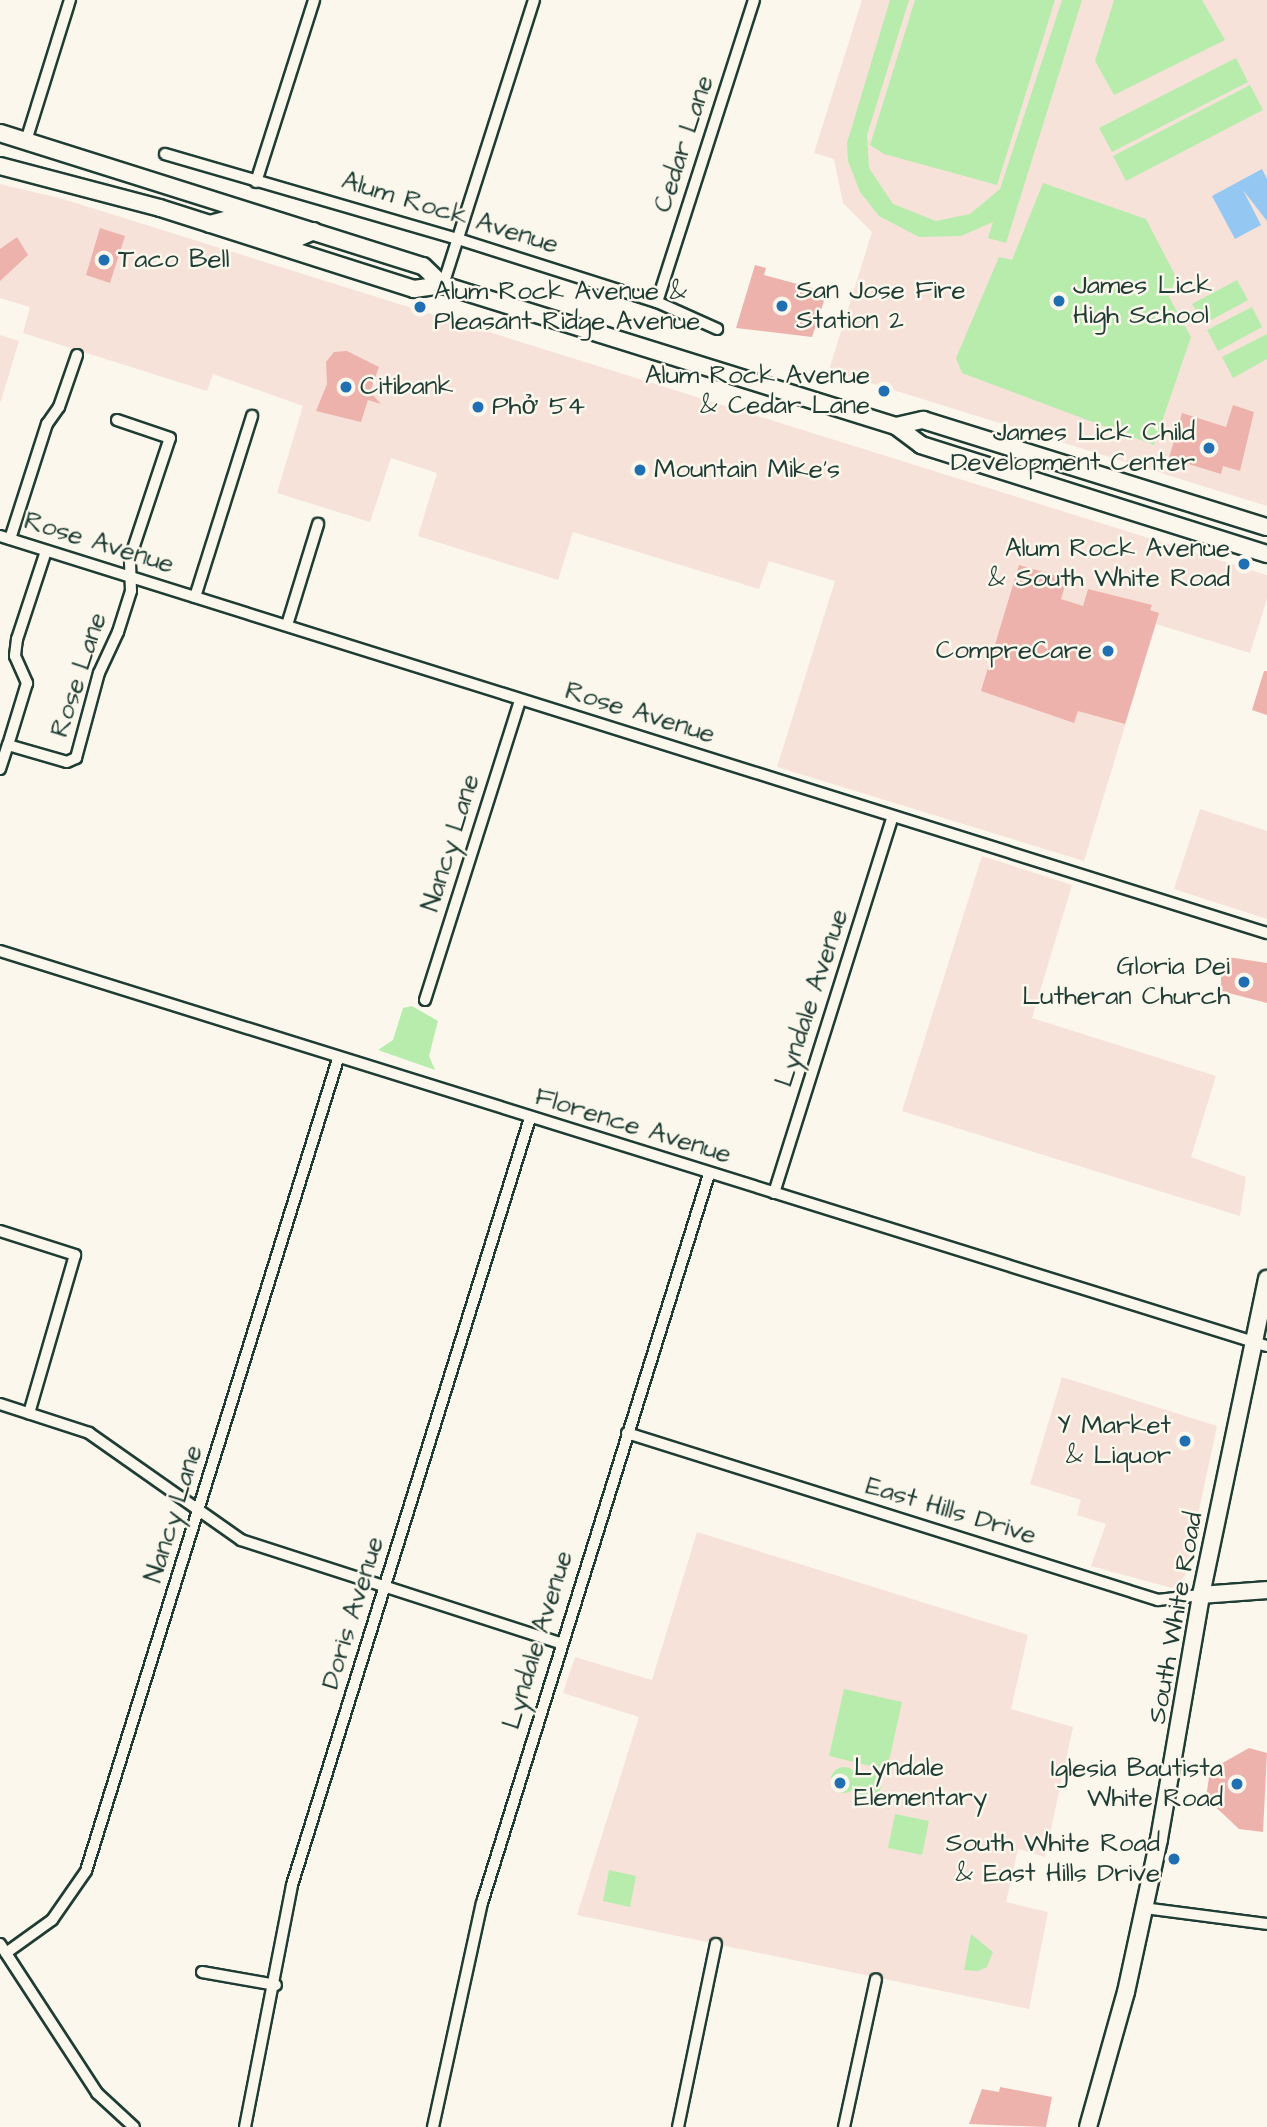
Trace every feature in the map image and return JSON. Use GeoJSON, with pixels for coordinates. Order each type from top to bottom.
{"type":"FeatureCollection","features":[{"type":"Feature","properties":{"kind":"main road"},"geometry":{"type":"LineString","coordinates":[[0,133],[423,266],[443,285]]}},
{"type":"Feature","properties":{"kind":"main road"},"geometry":{"type":"LineString","coordinates":[[0,166],[210,224],[414,289],[443,285],[895,426],[921,445],[1267,554]]}},
{"type":"Feature","properties":{"kind":"main road"},"geometry":{"type":"LineString","coordinates":[[210,224],[232,218],[298,238],[314,230]]}},
{"type":"Feature","properties":{"kind":"main road"},"geometry":{"type":"LineString","coordinates":[[895,426],[923,420],[1267,527]]}},
{"type":"Feature","properties":{"kind":"main road"},"geometry":{"type":"LineString","coordinates":[[987,467],[1021,451]]}},
{"type":"Feature","properties":{"kind":"main road","name":"South White Road"},"geometry":{"type":"LineString","coordinates":[[1088,2127],[1144,1908],[1201,1595],[1260,1344],[1267,1279]]}},
{"type":"Feature","properties":{"kind":"main road","name":"East Hills Drive"},"geometry":{"type":"LineString","coordinates":[[1201,1595],[1267,1590]]}},
{"type":"Feature","properties":{"kind":"street"},"geometry":{"type":"LineString","coordinates":[[26,141],[70,0]]}},
{"type":"Feature","properties":{"kind":"street"},"geometry":{"type":"LineString","coordinates":[[256,182],[314,0]]}},
{"type":"Feature","properties":{"kind":"street"},"geometry":{"type":"LineString","coordinates":[[443,285],[534,0]]}},
{"type":"Feature","properties":{"kind":"street","name":"Cedar Lane"},"geometry":{"type":"LineString","coordinates":[[657,302],[754,0]]}},
{"type":"Feature","properties":{"kind":"street","name":"Alum Rock Avenue"},"geometry":{"type":"LineString","coordinates":[[165,154],[457,239],[657,302],[717,328]]}},
{"type":"Feature","properties":{"kind":"street"},"geometry":{"type":"LineString","coordinates":[[5,537],[47,424],[59,407],[76,355]]}},
{"type":"Feature","properties":{"kind":"street"},"geometry":{"type":"LineString","coordinates":[[195,597],[252,416]]}},
{"type":"Feature","properties":{"kind":"street","name":"Rose Lane"},"geometry":{"type":"LineString","coordinates":[[8,745],[67,762],[76,758],[131,578],[130,558],[170,438],[117,420]]}},
{"type":"Feature","properties":{"kind":"street"},"geometry":{"type":"LineString","coordinates":[[287,625],[318,524]]}},
{"type":"Feature","properties":{"kind":"street","name":"Rose Avenue"},"geometry":{"type":"LineString","coordinates":[[5,537],[1267,933]]}},
{"type":"Feature","properties":{"kind":"street","name":"Rose Lane"},"geometry":{"type":"LineString","coordinates":[[0,769],[27,683],[15,656],[17,639],[46,551]]}},
{"type":"Feature","properties":{"kind":"street","name":"Nancy Lane"},"geometry":{"type":"LineString","coordinates":[[425,1000],[520,700]]}},
{"type":"Feature","properties":{"kind":"street","name":"Lyndale Avenue"},"geometry":{"type":"LineString","coordinates":[[774,1194],[893,816]]}},
{"type":"Feature","properties":{"kind":"street","name":"Florence Avenue"},"geometry":{"type":"LineString","coordinates":[[0,951],[338,1059],[1260,1344]]}},
{"type":"Feature","properties":{"kind":"street","name":"Nancy Lane"},"geometry":{"type":"LineString","coordinates":[[3,1948],[52,1920],[86,1871],[338,1059]]}},
{"type":"Feature","properties":{"kind":"street","name":"Doris Avenue"},"geometry":{"type":"LineString","coordinates":[[245,2127],[276,1985],[292,1885],[530,1118]]}},
{"type":"Feature","properties":{"kind":"street","name":"Lyndale Avenue"},"geometry":{"type":"LineString","coordinates":[[433,2127],[482,1903],[560,1643],[709,1174]]}},
{"type":"Feature","properties":{"kind":"street"},"geometry":{"type":"LineString","coordinates":[[0,1231],[75,1255],[29,1413]]}},
{"type":"Feature","properties":{"kind":"street"},"geometry":{"type":"LineString","coordinates":[[0,1404],[89,1433],[241,1540],[384,1590],[560,1643]]}},
{"type":"Feature","properties":{"kind":"street","name":"East Hills Drive"},"geometry":{"type":"LineString","coordinates":[[627,1433],[1158,1600],[1201,1595]]}},
{"type":"Feature","properties":{"kind":"street"},"geometry":{"type":"LineString","coordinates":[[1144,1908],[1267,1924]]}},
{"type":"Feature","properties":{"kind":"street"},"geometry":{"type":"LineString","coordinates":[[678,2127],[716,1944]]}},
{"type":"Feature","properties":{"kind":"street"},"geometry":{"type":"LineString","coordinates":[[3,1948],[97,2093],[126,2125]]}},
{"type":"Feature","properties":{"kind":"street"},"geometry":{"type":"LineString","coordinates":[[202,1972],[276,1985]]}},
{"type":"Feature","properties":{"kind":"street"},"geometry":{"type":"LineString","coordinates":[[844,2127],[876,1979]]}},
{"type":"Feature","properties":{"kind":"shaded area","name":"James Lick High School"},"geometry":{"type":"Polygon","coordinates":[[[862,0],[1267,0],[1267,506],[829,370],[872,232],[843,203],[834,159],[814,153],[862,0]]]}},
{"type":"Feature","properties":{"kind":"shaded area"},"geometry":{"type":"Polygon","coordinates":[[[0,184],[63,199],[1267,575],[1267,599],[1250,653],[1156,624],[1084,861],[777,767],[835,581],[769,561],[759,589],[573,532],[558,580],[418,536],[437,473],[391,458],[370,522],[277,493],[303,406],[213,374],[207,391],[23,333],[30,307],[0,298],[0,184]]]}},
{"type":"Feature","properties":{"kind":"shaded area"},"geometry":{"type":"Polygon","coordinates":[[[0,335],[19,341],[1,401],[0,401],[0,335]]]}},
{"type":"Feature","properties":{"kind":"shaded area"},"geometry":{"type":"Polygon","coordinates":[[[1200,809],[1267,831],[1267,919],[1174,889],[1200,809]]]}},
{"type":"Feature","properties":{"kind":"shaded area"},"geometry":{"type":"Polygon","coordinates":[[[982,856],[1072,885],[1032,1018],[1216,1076],[1191,1157],[1246,1177],[1240,1216],[902,1111],[982,856]]]}},
{"type":"Feature","properties":{"kind":"shaded area"},"geometry":{"type":"Polygon","coordinates":[[[1062,1377],[1217,1426],[1185,1576],[1172,1588],[1091,1566],[1106,1524],[1077,1515],[1081,1500],[1030,1484],[1062,1377]]]}},
{"type":"Feature","properties":{"kind":"shaded area","name":"Lyndale Elementary"},"geometry":{"type":"Polygon","coordinates":[[[697,1532],[1028,1635],[1011,1709],[1073,1727],[1045,1857],[1018,1849],[1006,1902],[1048,1912],[1029,2009],[577,1915],[639,1717],[563,1693],[575,1657],[652,1680],[697,1532]]]}},
{"type":"Feature","properties":{"kind":"green space"},"geometry":{"type":"Polygon","coordinates":[[[890,0],[909,0],[867,135],[869,168],[893,204],[936,221],[970,214],[1000,189],[1062,0],[1082,0],[1006,243],[988,238],[993,222],[961,236],[919,237],[879,216],[860,192],[848,161],[847,143],[890,0]]]}},
{"type":"Feature","properties":{"kind":"green space"},"geometry":{"type":"Polygon","coordinates":[[[915,0],[1055,0],[997,185],[884,154],[870,145],[915,0]]]}},
{"type":"Feature","properties":{"kind":"green space"},"geometry":{"type":"Polygon","coordinates":[[[1114,0],[1202,0],[1225,40],[1114,95],[1095,61],[1114,0]]]}},
{"type":"Feature","properties":{"kind":"green space"},"geometry":{"type":"Polygon","coordinates":[[[1236,58],[1248,82],[1112,152],[1099,128],[1236,58]]]}},
{"type":"Feature","properties":{"kind":"green space"},"geometry":{"type":"Polygon","coordinates":[[[1250,85],[1263,110],[1126,181],[1113,156],[1250,85]]]}},
{"type":"Feature","properties":{"kind":"green space"},"geometry":{"type":"Polygon","coordinates":[[[1043,183],[1146,219],[1176,277],[1169,297],[1191,337],[1154,445],[962,373],[956,358],[999,257],[1012,260],[1043,183]]]}},
{"type":"Feature","properties":{"kind":"green space"},"geometry":{"type":"Polygon","coordinates":[[[1237,280],[1248,300],[1204,324],[1192,304],[1237,280]]]}},
{"type":"Feature","properties":{"kind":"green space"},"geometry":{"type":"Polygon","coordinates":[[[1252,307],[1262,327],[1218,351],[1207,330],[1252,307]]]}},
{"type":"Feature","properties":{"kind":"green space"},"geometry":{"type":"Polygon","coordinates":[[[1267,334],[1267,359],[1233,378],[1222,357],[1267,334]]]}},
{"type":"Feature","properties":{"kind":"green space"},"geometry":{"type":"Polygon","coordinates":[[[412,1006],[438,1021],[429,1056],[435,1070],[378,1050],[393,1040],[403,1008],[412,1006]]]}},
{"type":"Feature","properties":{"kind":"green space"},"geometry":{"type":"Polygon","coordinates":[[[844,1689],[902,1702],[887,1770],[829,1756],[844,1689]]]}},
{"type":"Feature","properties":{"kind":"green space"},"geometry":{"type":"Polygon","coordinates":[[[844,1767],[853,1771],[857,1780],[853,1789],[844,1793],[835,1789],[831,1780],[835,1771],[844,1767]]]}},
{"type":"Feature","properties":{"kind":"green space"},"geometry":{"type":"Polygon","coordinates":[[[868,1772],[877,1776],[881,1785],[877,1794],[868,1798],[859,1794],[855,1785],[859,1776],[868,1772]]]}},
{"type":"Feature","properties":{"kind":"green space"},"geometry":{"type":"Polygon","coordinates":[[[895,1814],[929,1821],[922,1855],[888,1848],[895,1814]]]}},
{"type":"Feature","properties":{"kind":"green space"},"geometry":{"type":"Polygon","coordinates":[[[609,1870],[636,1876],[630,1907],[603,1901],[609,1870]]]}},
{"type":"Feature","properties":{"kind":"green space"},"geometry":{"type":"Polygon","coordinates":[[[971,1934],[993,1952],[987,1967],[978,1971],[964,1970],[971,1934]]]}},
{"type":"Feature","properties":{"kind":"water"},"geometry":{"type":"Polygon","coordinates":[[[1262,169],[1267,179],[1267,221],[1243,190],[1261,225],[1235,239],[1212,196],[1262,169]]]}},
{"type":"Feature","properties":{"kind":"building","name":"Taco Bell"},"geometry":{"type":"Polygon","coordinates":[[[100,228],[125,236],[110,283],[86,275],[100,228]]]}},
{"type":"Feature","properties":{"kind":"building"},"geometry":{"type":"Polygon","coordinates":[[[17,237],[28,255],[0,281],[0,249],[17,237]]]}},
{"type":"Feature","properties":{"kind":"building","name":"San Jose Fire Station 2"},"geometry":{"type":"Polygon","coordinates":[[[755,265],[766,268],[764,275],[827,292],[812,337],[736,328],[755,265]]]}},
{"type":"Feature","properties":{"kind":"building","name":"Citibank"},"geometry":{"type":"Polygon","coordinates":[[[347,351],[379,367],[370,392],[381,404],[368,400],[361,422],[316,411],[327,384],[326,362],[334,352],[347,351]]]}},
{"type":"Feature","properties":{"kind":"building","name":"James Lick Child Development Center"},"geometry":{"type":"Polygon","coordinates":[[[1233,405],[1254,412],[1240,471],[1223,466],[1221,474],[1169,458],[1182,413],[1226,427],[1233,405]]]}},
{"type":"Feature","properties":{"kind":"building"},"geometry":{"type":"Polygon","coordinates":[[[1019,565],[1067,579],[1061,599],[1083,606],[1088,589],[1152,605],[1150,610],[1159,613],[1125,724],[1078,711],[1074,723],[981,691],[1019,565]]]}},
{"type":"Feature","properties":{"kind":"building"},"geometry":{"type":"Polygon","coordinates":[[[1264,671],[1267,671],[1267,715],[1252,710],[1264,671]]]}},
{"type":"Feature","properties":{"kind":"building","name":"Gloria Dei Lutheran Church"},"geometry":{"type":"Polygon","coordinates":[[[1228,957],[1267,963],[1267,1003],[1221,991],[1221,973],[1228,957]]]}},
{"type":"Feature","properties":{"kind":"building","name":"Iglesia Bautista White Road"},"geometry":{"type":"Polygon","coordinates":[[[1249,1748],[1267,1753],[1263,1832],[1239,1829],[1206,1798],[1210,1770],[1249,1748]]]}},
{"type":"Feature","properties":{"kind":"building"},"geometry":{"type":"Polygon","coordinates":[[[1000,2087],[1052,2097],[1046,2127],[969,2124],[982,2089],[999,2092],[1000,2087]]]}},
{"type":"Feature","properties":{"kind":"place","name":"Taco Bell"},"geometry":{"type":"Point","coordinates":[104,260]}},
{"type":"Feature","properties":{"kind":"place","name":"James Lick High School"},"geometry":{"type":"Point","coordinates":[1059,301]}},
{"type":"Feature","properties":{"kind":"place","name":"San Jose Fire Station 2"},"geometry":{"type":"Point","coordinates":[782,306]}},
{"type":"Feature","properties":{"kind":"place","name":"Alum Rock Avenue & Pleasant Ridge Avenue"},"geometry":{"type":"Point","coordinates":[420,307]}},
{"type":"Feature","properties":{"kind":"place","name":"Citibank"},"geometry":{"type":"Point","coordinates":[346,387]}},
{"type":"Feature","properties":{"kind":"place","name":"Alum Rock Avenue & Cedar Lane"},"geometry":{"type":"Point","coordinates":[884,391]}},
{"type":"Feature","properties":{"kind":"place","name":"Phở 54"},"geometry":{"type":"Point","coordinates":[478,407]}},
{"type":"Feature","properties":{"kind":"place","name":"James Lick Child Development Center"},"geometry":{"type":"Point","coordinates":[1209,448]}},
{"type":"Feature","properties":{"kind":"place","name":"Mountain Mike's"},"geometry":{"type":"Point","coordinates":[640,470]}},
{"type":"Feature","properties":{"kind":"place","name":"Alum Rock Avenue & South White Road"},"geometry":{"type":"Point","coordinates":[1244,564]}},
{"type":"Feature","properties":{"kind":"place","name":"CompreCare"},"geometry":{"type":"Point","coordinates":[1108,651]}},
{"type":"Feature","properties":{"kind":"place","name":"Gloria Dei Lutheran Church"},"geometry":{"type":"Point","coordinates":[1244,982]}},
{"type":"Feature","properties":{"kind":"place","name":"Y Market & Liquor"},"geometry":{"type":"Point","coordinates":[1185,1441]}},
{"type":"Feature","properties":{"kind":"place","name":"Lyndale Elementary"},"geometry":{"type":"Point","coordinates":[840,1783]}},
{"type":"Feature","properties":{"kind":"place","name":"Iglesia Bautista White Road"},"geometry":{"type":"Point","coordinates":[1237,1784]}},
{"type":"Feature","properties":{"kind":"place","name":"South White Road & East Hills Drive"},"geometry":{"type":"Point","coordinates":[1174,1859]}}]}
